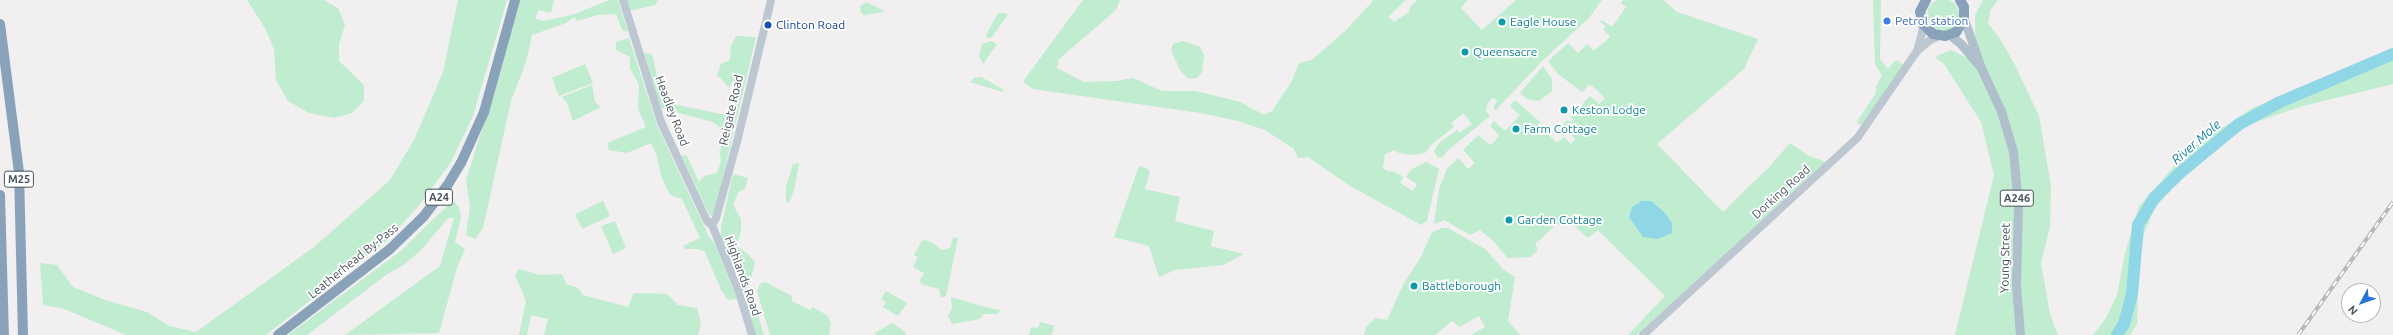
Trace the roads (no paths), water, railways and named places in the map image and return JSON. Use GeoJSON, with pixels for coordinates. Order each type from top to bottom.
{"type":"FeatureCollection","features":[{"type":"Feature","properties":{"kind":"highway","name":"Leatherhead By-Pass"},"geometry":{"type":"LineString","coordinates":[[278,335],[390,249],[424,216],[448,186],[461,163],[484,112],[515,0]]}},
{"type":"Feature","properties":{"kind":"highway"},"geometry":{"type":"LineString","coordinates":[[1916,0],[1923,24],[1933,34],[1940,36],[1950,35],[1962,26],[1964,19],[1964,2]]}},
{"type":"Feature","properties":{"kind":"highway"},"geometry":{"type":"LineString","coordinates":[[1920,12],[1926,0]]}},
{"type":"Feature","properties":{"kind":"highway","name":"M25"},"geometry":{"type":"LineString","coordinates":[[0,24],[18,172],[23,335]]}},
{"type":"Feature","properties":{"kind":"highway","name":"M25"},"geometry":{"type":"LineString","coordinates":[[0,195],[4,335]]}},
{"type":"Feature","properties":{"kind":"main road","name":"Headley Road"},"geometry":{"type":"LineString","coordinates":[[623,0],[661,122],[707,221],[712,225]]}},
{"type":"Feature","properties":{"kind":"main road","name":"Reigate Road"},"geometry":{"type":"LineString","coordinates":[[712,225],[716,218],[737,142],[771,0]]}},
{"type":"Feature","properties":{"kind":"main road","name":"Young Street"},"geometry":{"type":"LineString","coordinates":[[1964,19],[1981,68],[2002,111],[2013,151],[2018,206],[2016,285],[2020,335]]}},
{"type":"Feature","properties":{"kind":"main road","name":"Dorking Road"},"geometry":{"type":"LineString","coordinates":[[1917,51],[1923,24]]}},
{"type":"Feature","properties":{"kind":"main road","name":"Young Street"},"geometry":{"type":"LineString","coordinates":[[1950,35],[1961,44],[1981,68]]}},
{"type":"Feature","properties":{"kind":"main road","name":"Dorking Road"},"geometry":{"type":"LineString","coordinates":[[1643,335],[1858,137],[1917,51],[1930,40],[1940,36]]}},
{"type":"Feature","properties":{"kind":"main road","name":"Highlands Road"},"geometry":{"type":"LineString","coordinates":[[712,225],[738,292],[752,335]]}},
{"type":"Feature","properties":{"kind":"water"},"geometry":{"type":"Polygon","coordinates":[[[1642,201],[1651,201],[1665,213],[1672,223],[1672,233],[1658,239],[1643,237],[1629,217],[1632,207],[1642,201]]]}},
{"type":"Feature","properties":{"kind":"waterway","name":"River Mole"},"geometry":{"type":"LineString","coordinates":[[2117,335],[2124,324],[2132,294],[2138,225],[2154,198],[2182,171],[2238,125],[2278,103],[2393,54]]}},
{"type":"Feature","properties":{"kind":"railway"},"geometry":{"type":"LineString","coordinates":[[2298,335],[2393,202]]}},
{"type":"Feature","properties":{"kind":"place","name":"Petrol station"},"geometry":{"type":"Point","coordinates":[1887,21]}},
{"type":"Feature","properties":{"kind":"place","name":"Eagle House"},"geometry":{"type":"Point","coordinates":[1502,22]}},
{"type":"Feature","properties":{"kind":"place","name":"Clinton Road"},"geometry":{"type":"Point","coordinates":[768,25]}},
{"type":"Feature","properties":{"kind":"place","name":"Queensacre"},"geometry":{"type":"Point","coordinates":[1465,52]}},
{"type":"Feature","properties":{"kind":"place","name":"Keston Lodge"},"geometry":{"type":"Point","coordinates":[1564,110]}},
{"type":"Feature","properties":{"kind":"place","name":"Farm Cottage"},"geometry":{"type":"Point","coordinates":[1516,129]}},
{"type":"Feature","properties":{"kind":"place","name":"Garden Cottage"},"geometry":{"type":"Point","coordinates":[1509,220]}},
{"type":"Feature","properties":{"kind":"place","name":"Battleborough"},"geometry":{"type":"Point","coordinates":[1414,286]}}]}
